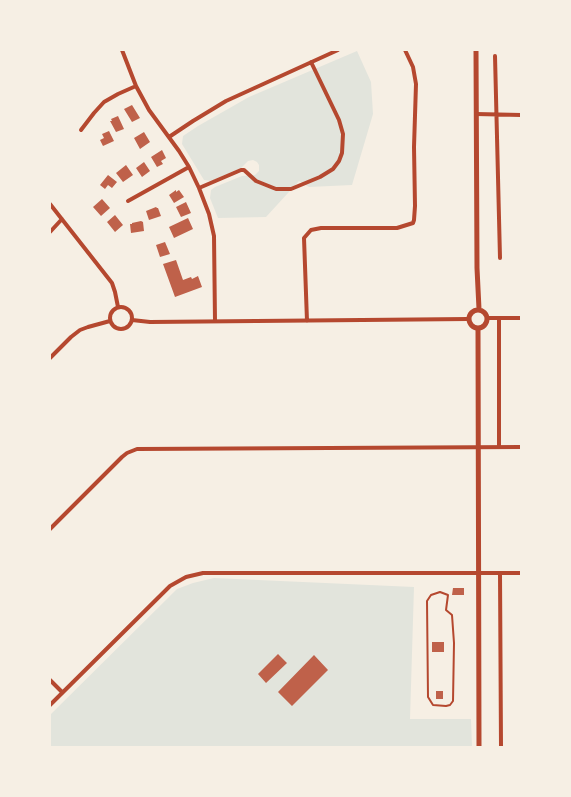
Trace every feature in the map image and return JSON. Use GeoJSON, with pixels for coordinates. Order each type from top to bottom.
{"type":"FeatureCollection","features":[{"type":"Feature","properties":{"kind":"street"},"geometry":{"type":"LineString","coordinates":[[129,50],[122,51],[136,86],[149,110],[189,167],[210,214],[214,236],[215,321]]}},
{"type":"Feature","properties":{"kind":"street"},"geometry":{"type":"LineString","coordinates":[[169,137],[226,102],[338,50]]}},
{"type":"Feature","properties":{"kind":"street"},"geometry":{"type":"LineString","coordinates":[[307,321],[304,238],[311,230],[321,228],[397,228],[413,224],[415,215],[414,147],[416,84],[414,67],[405,50]]}},
{"type":"Feature","properties":{"kind":"street"},"geometry":{"type":"LineString","coordinates":[[476,50],[477,268],[479,309]]}},
{"type":"Feature","properties":{"kind":"street"},"geometry":{"type":"LineString","coordinates":[[495,56],[500,258]]}},
{"type":"Feature","properties":{"kind":"street"},"geometry":{"type":"LineString","coordinates":[[199,188],[244,170],[256,181],[276,189],[291,189],[320,177],[333,168],[339,161],[342,153],[343,134],[311,62]]}},
{"type":"Feature","properties":{"kind":"street"},"geometry":{"type":"LineString","coordinates":[[81,130],[104,102],[136,86]]}},
{"type":"Feature","properties":{"kind":"street"},"geometry":{"type":"LineString","coordinates":[[476,114],[521,115]]}},
{"type":"Feature","properties":{"kind":"street"},"geometry":{"type":"LineString","coordinates":[[128,201],[189,167]]}},
{"type":"Feature","properties":{"kind":"street"},"geometry":{"type":"LineString","coordinates":[[50,204],[112,283],[118,307]]}},
{"type":"Feature","properties":{"kind":"street"},"geometry":{"type":"LineString","coordinates":[[50,232],[62,220]]}},
{"type":"Feature","properties":{"kind":"street"},"geometry":{"type":"LineString","coordinates":[[118,307],[123,307],[132,315],[129,326],[124,329],[118,329],[110,321],[110,315],[118,307]]}},
{"type":"Feature","properties":{"kind":"street"},"geometry":{"type":"LineString","coordinates":[[479,309],[485,312],[487,318],[483,326],[475,328],[468,319],[471,312],[479,309]]}},
{"type":"Feature","properties":{"kind":"street"},"geometry":{"type":"LineString","coordinates":[[487,318],[521,318]]}},
{"type":"Feature","properties":{"kind":"street"},"geometry":{"type":"LineString","coordinates":[[499,318],[499,446]]}},
{"type":"Feature","properties":{"kind":"street"},"geometry":{"type":"LineString","coordinates":[[132,320],[150,322],[468,319]]}},
{"type":"Feature","properties":{"kind":"street"},"geometry":{"type":"LineString","coordinates":[[50,358],[80,330],[110,321]]}},
{"type":"Feature","properties":{"kind":"street"},"geometry":{"type":"LineString","coordinates":[[478,328],[479,747]]}},
{"type":"Feature","properties":{"kind":"street"},"geometry":{"type":"LineString","coordinates":[[50,529],[122,456],[127,452],[137,449],[521,446]]}},
{"type":"Feature","properties":{"kind":"street"},"geometry":{"type":"LineString","coordinates":[[50,705],[170,586],[186,577],[203,573],[521,573]]}},
{"type":"Feature","properties":{"kind":"street"},"geometry":{"type":"LineString","coordinates":[[500,573],[501,747]]}},
{"type":"Feature","properties":{"kind":"street"},"geometry":{"type":"LineString","coordinates":[[50,680],[62,692]]}},
{"type":"Feature","properties":{"kind":"lane"},"geometry":{"type":"LineString","coordinates":[[440,592],[448,595],[446,610],[452,615],[453,623],[453,701],[450,705],[438,706],[431,704],[428,698],[427,601],[431,595],[440,592]]}},
{"type":"Feature","properties":{"kind":"shaded area"},"geometry":{"type":"Polygon","coordinates":[[[357,51],[371,82],[373,114],[352,185],[309,187],[299,181],[266,217],[218,218],[210,198],[211,190],[242,176],[255,175],[259,171],[259,165],[253,160],[248,161],[241,168],[211,181],[204,180],[182,144],[183,136],[249,97],[357,51]]]}},
{"type":"Feature","properties":{"kind":"shaded area"},"geometry":{"type":"Polygon","coordinates":[[[214,578],[414,587],[410,719],[471,719],[472,747],[50,747],[50,715],[177,589],[214,578]]]}},
{"type":"Feature","properties":{"kind":"building"},"geometry":{"type":"Polygon","coordinates":[[[132,105],[140,118],[132,122],[124,109],[132,105]]]}},
{"type":"Feature","properties":{"kind":"building"},"geometry":{"type":"Polygon","coordinates":[[[118,116],[124,129],[116,132],[110,121],[118,116]]]}},
{"type":"Feature","properties":{"kind":"building"},"geometry":{"type":"Polygon","coordinates":[[[109,131],[114,141],[103,146],[100,140],[104,138],[102,134],[109,131]]]}},
{"type":"Feature","properties":{"kind":"building"},"geometry":{"type":"Polygon","coordinates":[[[144,132],[150,142],[140,149],[134,138],[144,132]]]}},
{"type":"Feature","properties":{"kind":"building"},"geometry":{"type":"Polygon","coordinates":[[[162,150],[166,158],[161,161],[163,164],[157,167],[151,157],[162,150]]]}},
{"type":"Feature","properties":{"kind":"building"},"geometry":{"type":"Polygon","coordinates":[[[144,162],[150,171],[142,177],[136,168],[144,162]]]}},
{"type":"Feature","properties":{"kind":"building"},"geometry":{"type":"Polygon","coordinates":[[[126,165],[133,175],[123,182],[116,173],[126,165]]]}},
{"type":"Feature","properties":{"kind":"building"},"geometry":{"type":"Polygon","coordinates":[[[108,175],[117,182],[112,188],[108,185],[105,189],[100,185],[108,175]]]}},
{"type":"Feature","properties":{"kind":"building"},"geometry":{"type":"Polygon","coordinates":[[[176,190],[176,192],[179,190],[184,197],[174,203],[169,195],[176,190]]]}},
{"type":"Feature","properties":{"kind":"building"},"geometry":{"type":"Polygon","coordinates":[[[102,199],[110,208],[101,216],[93,207],[102,199]]]}},
{"type":"Feature","properties":{"kind":"building"},"geometry":{"type":"Polygon","coordinates":[[[186,202],[191,213],[181,217],[176,207],[186,202]]]}},
{"type":"Feature","properties":{"kind":"building"},"geometry":{"type":"Polygon","coordinates":[[[156,207],[161,216],[149,220],[146,211],[156,207]]]}},
{"type":"Feature","properties":{"kind":"building"},"geometry":{"type":"Polygon","coordinates":[[[115,215],[123,225],[115,232],[107,222],[115,215]]]}},
{"type":"Feature","properties":{"kind":"building"},"geometry":{"type":"Polygon","coordinates":[[[188,218],[193,229],[174,238],[169,227],[188,218]]]}},
{"type":"Feature","properties":{"kind":"building"},"geometry":{"type":"Polygon","coordinates":[[[143,222],[144,231],[131,233],[130,224],[143,222]]]}},
{"type":"Feature","properties":{"kind":"building"},"geometry":{"type":"Polygon","coordinates":[[[165,242],[170,254],[160,257],[156,245],[165,242]]]}},
{"type":"Feature","properties":{"kind":"building"},"geometry":{"type":"Polygon","coordinates":[[[176,260],[183,280],[198,276],[202,287],[175,297],[163,264],[176,260]]]}},
{"type":"Feature","properties":{"kind":"building"},"geometry":{"type":"Polygon","coordinates":[[[453,588],[464,588],[464,595],[452,595],[453,588]]]}},
{"type":"Feature","properties":{"kind":"building"},"geometry":{"type":"Polygon","coordinates":[[[432,642],[444,642],[444,652],[432,652],[432,642]]]}},
{"type":"Feature","properties":{"kind":"building"},"geometry":{"type":"Polygon","coordinates":[[[278,654],[287,663],[266,683],[258,674],[278,654]]]}},
{"type":"Feature","properties":{"kind":"building"},"geometry":{"type":"Polygon","coordinates":[[[314,655],[328,670],[292,706],[278,692],[314,655]]]}},
{"type":"Feature","properties":{"kind":"building"},"geometry":{"type":"Polygon","coordinates":[[[436,691],[443,691],[443,699],[436,699],[436,691]]]}}]}
